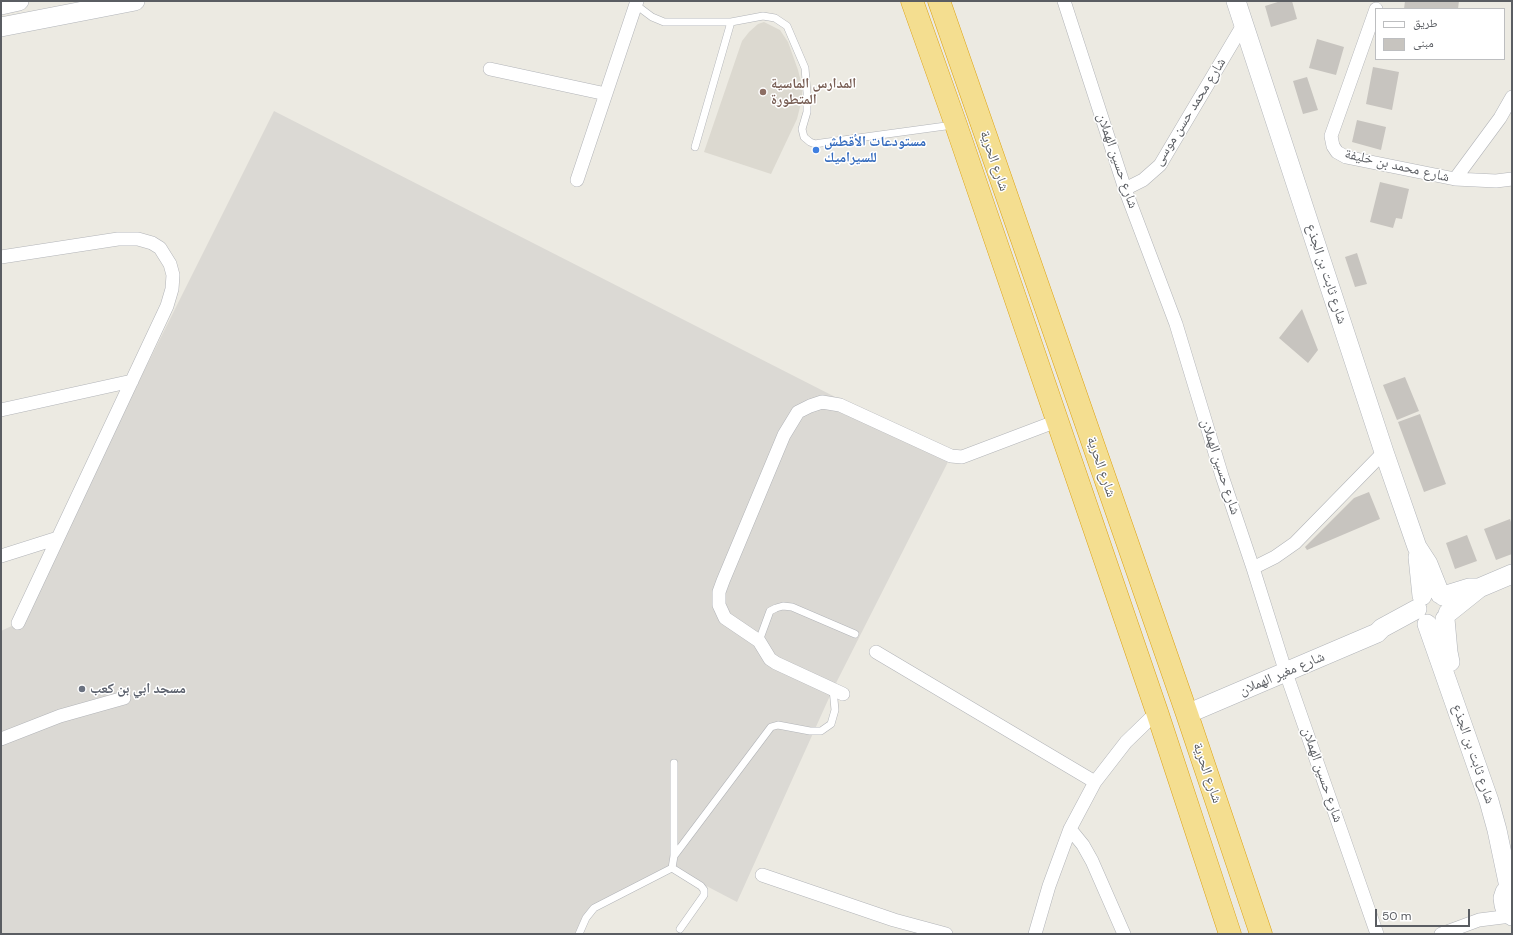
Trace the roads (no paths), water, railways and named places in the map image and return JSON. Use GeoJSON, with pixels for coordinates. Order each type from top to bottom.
{"type":"FeatureCollection","features":[{"type":"Feature","properties":{"kind":"highway","name":"شارع الحرية"},"geometry":{"type":"LineString","coordinates":[[912,1],[956,125],[1157,712],[1226,933]]}},
{"type":"Feature","properties":{"kind":"highway","name":"شارع الحرية"},"geometry":{"type":"LineString","coordinates":[[939,1],[1187,714],[1261,934]]}},
{"type":"Feature","properties":{"kind":"street"},"geometry":{"type":"LineString","coordinates":[[1,4],[19,1]]}},
{"type":"Feature","properties":{"kind":"street"},"geometry":{"type":"LineString","coordinates":[[1,27],[135,1]]}},
{"type":"Feature","properties":{"kind":"street","name":"شارع حسين الهملان"},"geometry":{"type":"LineString","coordinates":[[1064,1],[1125,189],[1176,324],[1222,476],[1286,673],[1377,934]]}},
{"type":"Feature","properties":{"kind":"street","name":"شارع ثابت بن الجذع"},"geometry":{"type":"LineString","coordinates":[[1236,1],[1295,176],[1384,452],[1417,547],[1433,609],[1498,830],[1508,890],[1504,905],[1506,911],[1511,916]]}},
{"type":"Feature","properties":{"kind":"street"},"geometry":{"type":"LineString","coordinates":[[577,180],[637,3]]}},
{"type":"Feature","properties":{"kind":"street","name":"شارع محمد بن خليفة"},"geometry":{"type":"LineString","coordinates":[[1375,12],[1331,136],[1333,146],[1337,152],[1346,157],[1455,179],[1496,181],[1512,179]]}},
{"type":"Feature","properties":{"kind":"street","name":"شارع محمد حسن موسى"},"geometry":{"type":"LineString","coordinates":[[1125,189],[1143,180],[1160,165],[1243,25]]}},
{"type":"Feature","properties":{"kind":"street"},"geometry":{"type":"LineString","coordinates":[[490,69],[606,94]]}},
{"type":"Feature","properties":{"kind":"street"},"geometry":{"type":"LineString","coordinates":[[1455,179],[1500,118],[1512,97]]}},
{"type":"Feature","properties":{"kind":"street"},"geometry":{"type":"LineString","coordinates":[[1,257],[118,239],[138,239],[152,243],[160,248],[170,264],[173,274],[172,289],[167,306],[18,623]]}},
{"type":"Feature","properties":{"kind":"street"},"geometry":{"type":"LineString","coordinates":[[1,410],[132,381]]}},
{"type":"Feature","properties":{"kind":"street"},"geometry":{"type":"LineString","coordinates":[[838,692],[776,663],[770,658],[759,641],[725,618],[719,605],[720,592],[773,460],[784,435],[798,412],[822,402],[840,405],[951,456],[957,457],[962,457],[1057,421]]}},
{"type":"Feature","properties":{"kind":"street"},"geometry":{"type":"LineString","coordinates":[[1253,568],[1274,557],[1294,543],[1384,452]]}},
{"type":"Feature","properties":{"kind":"street"},"geometry":{"type":"LineString","coordinates":[[1,556],[58,538]]}},
{"type":"Feature","properties":{"kind":"street","name":"شارع مغير الهملان"},"geometry":{"type":"LineString","coordinates":[[1187,714],[1377,633],[1384,633],[1433,609],[1469,588],[1479,588],[1512,574]]}},
{"type":"Feature","properties":{"kind":"street","name":"شارع ثابت بن الجذع"},"geometry":{"type":"LineString","coordinates":[[1433,609],[1494,798],[1512,845]]}},
{"type":"Feature","properties":{"kind":"street"},"geometry":{"type":"LineString","coordinates":[[876,652],[1095,782]]}},
{"type":"Feature","properties":{"kind":"street"},"geometry":{"type":"LineString","coordinates":[[1,739],[60,716],[124,698]]}},
{"type":"Feature","properties":{"kind":"street"},"geometry":{"type":"LineString","coordinates":[[1035,934],[1049,886],[1070,829],[1095,782],[1126,742],[1157,712]]}},
{"type":"Feature","properties":{"kind":"street"},"geometry":{"type":"LineString","coordinates":[[1070,829],[1083,845],[1092,861],[1124,934]]}},
{"type":"Feature","properties":{"kind":"street"},"geometry":{"type":"LineString","coordinates":[[762,875],[894,920],[946,934]]}},
{"type":"Feature","properties":{"kind":"street"},"geometry":{"type":"LineString","coordinates":[[1479,920],[1508,890]]}},
{"type":"Feature","properties":{"kind":"street"},"geometry":{"type":"LineString","coordinates":[[1441,934],[1479,920],[1511,916]]}},
{"type":"Feature","properties":{"kind":"lane"},"geometry":{"type":"LineString","coordinates":[[637,3],[652,17],[664,22],[731,22],[763,16],[775,18],[787,26],[805,68],[807,99],[802,129],[804,137],[815,144],[956,125]]}},
{"type":"Feature","properties":{"kind":"lane"},"geometry":{"type":"LineString","coordinates":[[695,147],[731,22]]}},
{"type":"Feature","properties":{"kind":"lane"},"geometry":{"type":"LineString","coordinates":[[759,641],[770,611],[783,606],[792,607],[855,634]]}},
{"type":"Feature","properties":{"kind":"lane"},"geometry":{"type":"LineString","coordinates":[[674,856],[771,727],[778,725],[810,731],[821,731],[831,724],[838,692]]}},
{"type":"Feature","properties":{"kind":"lane"},"geometry":{"type":"LineString","coordinates":[[672,868],[674,856],[674,763]]}},
{"type":"Feature","properties":{"kind":"lane"},"geometry":{"type":"LineString","coordinates":[[672,868],[701,886],[704,890],[704,894],[680,929]]}},
{"type":"Feature","properties":{"kind":"lane"},"geometry":{"type":"LineString","coordinates":[[579,934],[586,918],[594,908],[672,868]]}},
{"type":"Feature","properties":{"kind":"place","name":"المدارس الماسية المتطورة"},"geometry":{"type":"Point","coordinates":[763,92]}},
{"type":"Feature","properties":{"kind":"place","name":"مستودعات الأقطش للسيراميك"},"geometry":{"type":"Point","coordinates":[816,150]}},
{"type":"Feature","properties":{"kind":"place","name":"مسجد ابي بن كعب"},"geometry":{"type":"Point","coordinates":[82,689]}}]}
